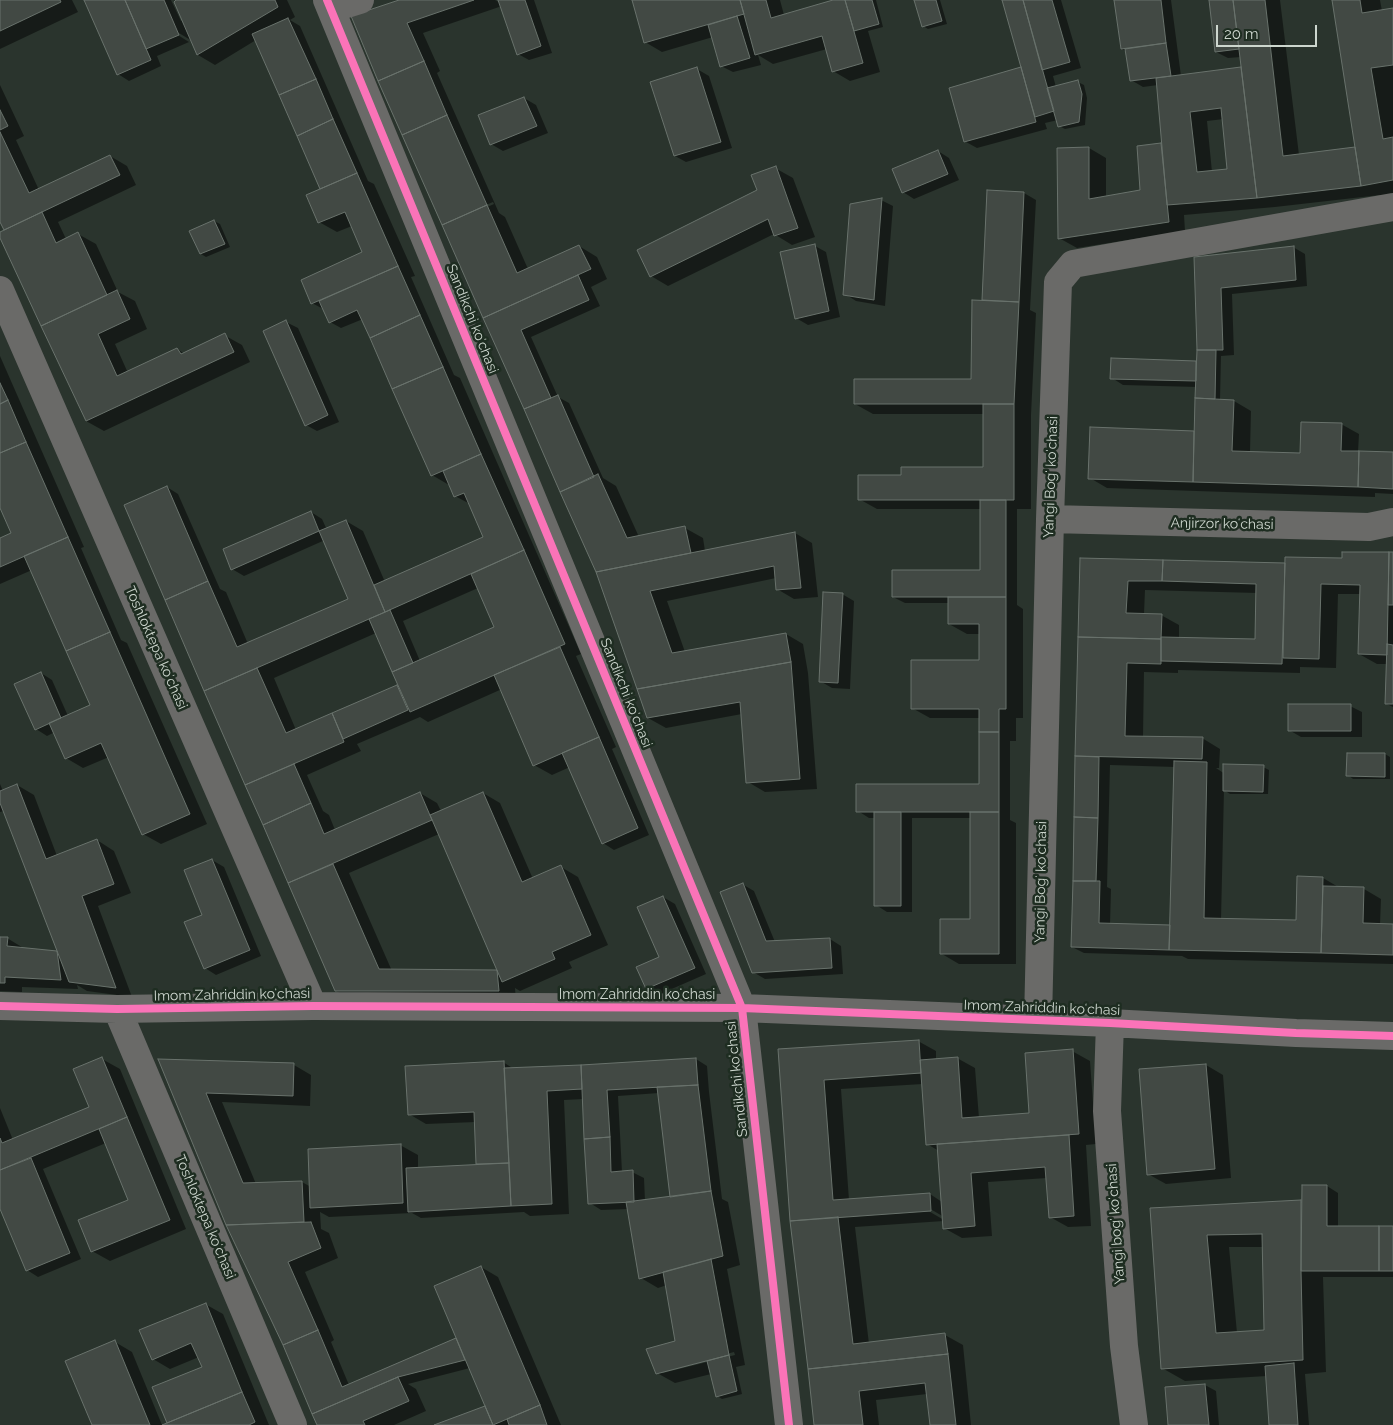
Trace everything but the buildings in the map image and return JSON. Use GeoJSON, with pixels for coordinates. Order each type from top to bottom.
{"type":"FeatureCollection","features":[{"type":"Feature","properties":{"kind":"street"},"geometry":{"type":"LineString","coordinates":[[329,5],[360,0]]}},
{"type":"Feature","properties":{"kind":"street","name":"Sandikchi koʻchasi"},"geometry":{"type":"LineString","coordinates":[[329,5],[742,1008],[789,1425]]}},
{"type":"Feature","properties":{"kind":"street","name":"Yangi Bogʻ koʻchasi"},"geometry":{"type":"LineString","coordinates":[[1038,1020],[1050,519],[1058,282],[1073,264],[1393,207]]}},
{"type":"Feature","properties":{"kind":"street","name":"Toshloktepa koʻchasi"},"geometry":{"type":"LineString","coordinates":[[0,290],[313,1006]]}},
{"type":"Feature","properties":{"kind":"street","name":"Anjirzor koʻchasi"},"geometry":{"type":"LineString","coordinates":[[1050,519],[1369,527],[1393,522]]}},
{"type":"Feature","properties":{"kind":"street","name":"Imom Zahriddin koʻchasi"},"geometry":{"type":"LineString","coordinates":[[0,1006],[117,1009],[313,1006],[742,1008],[1393,1036]]}},
{"type":"Feature","properties":{"kind":"street","name":"Toshloktepa koʻchasi"},"geometry":{"type":"LineString","coordinates":[[117,1009],[293,1425]]}},
{"type":"Feature","properties":{"kind":"street","name":"Yangi bogʻ koʻchasi"},"geometry":{"type":"LineString","coordinates":[[1110,1023],[1108,1111],[1124,1346],[1134,1425]]}},
{"type":"Feature","properties":{"kind":"cycle path"},"geometry":{"type":"LineString","coordinates":[[327,0],[742,1008],[789,1425]]}},
{"type":"Feature","properties":{"kind":"cycle path"},"geometry":{"type":"LineString","coordinates":[[0,1006],[117,1009],[313,1006],[742,1008],[1393,1036]]}}]}
